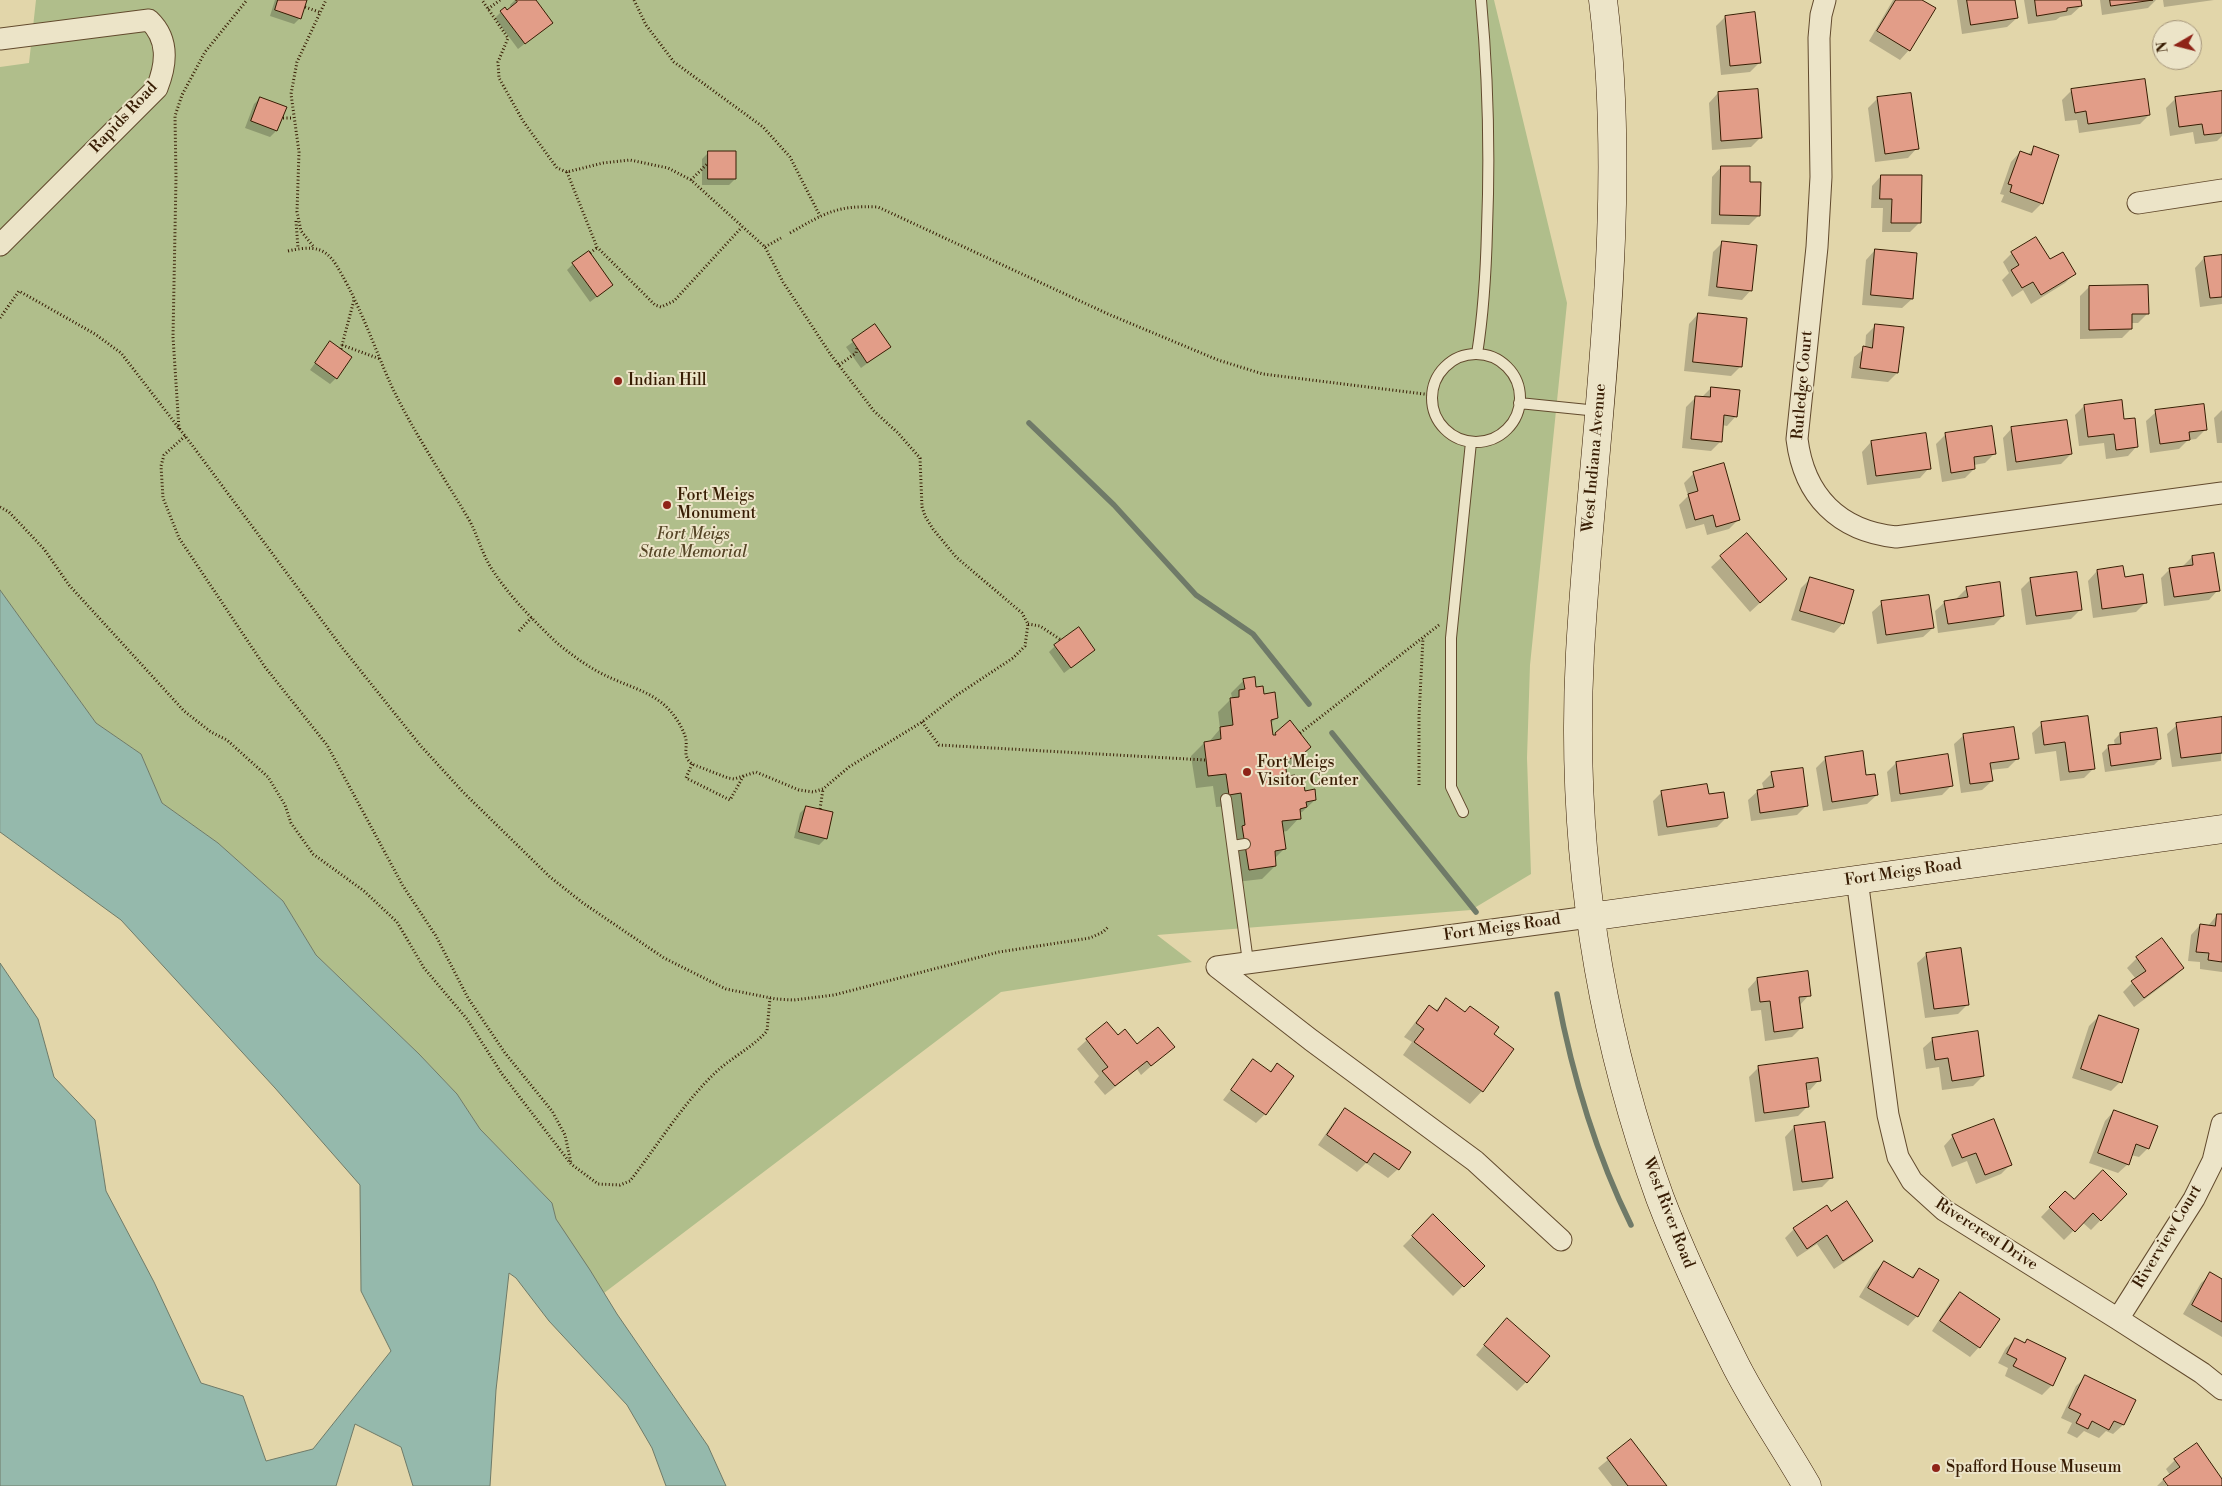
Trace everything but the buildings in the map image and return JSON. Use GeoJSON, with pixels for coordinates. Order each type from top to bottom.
{"type":"FeatureCollection","features":[{"type":"Feature","properties":{"kind":"main road","name":"West Indiana Avenue"},"geometry":{"type":"LineString","coordinates":[[1589,917],[1584,875],[1577,750],[1581,645],[1599,412],[1613,184],[1613,110],[1603,0]]}},
{"type":"Feature","properties":{"kind":"main road","name":"Fort Meigs Road"},"geometry":{"type":"LineString","coordinates":[[1589,917],[2222,829]]}},
{"type":"Feature","properties":{"kind":"main road","name":"West River Road"},"geometry":{"type":"LineString","coordinates":[[1589,917],[1619,1068],[1640,1139],[1662,1202],[1735,1364],[1808,1486]]}},
{"type":"Feature","properties":{"kind":"street","name":"Rutledge Court"},"geometry":{"type":"LineString","coordinates":[[1825,0],[1821,14],[1819,38],[1821,177],[1817,247],[1797,439],[1804,473],[1822,502],[1832,512],[1856,527],[1876,534],[1896,536],[2222,493]]}},
{"type":"Feature","properties":{"kind":"street","name":"Rapids Road"},"geometry":{"type":"LineString","coordinates":[[0,39],[149,20],[163,38],[164,50],[162,75],[157,88],[0,245]]}},
{"type":"Feature","properties":{"kind":"street"},"geometry":{"type":"LineString","coordinates":[[2138,202],[2222,190]]}},
{"type":"Feature","properties":{"kind":"street","name":"Rivercrest Drive"},"geometry":{"type":"LineString","coordinates":[[1857,879],[1888,1115],[1893,1143],[1904,1169],[1922,1192],[1944,1210],[2202,1373],[2222,1389]]}},
{"type":"Feature","properties":{"kind":"street","name":"Fort Meigs Road"},"geometry":{"type":"LineString","coordinates":[[1561,1240],[1475,1161],[1311,1040],[1217,967],[1589,917]]}},
{"type":"Feature","properties":{"kind":"street","name":"Riverview Court"},"geometry":{"type":"LineString","coordinates":[[2118,1319],[2194,1199],[2213,1161],[2222,1124]]}},
{"type":"Feature","properties":{"kind":"lane"},"geometry":{"type":"LineString","coordinates":[[1477,354],[1484,310],[1489,172],[1485,45],[1481,0]]}},
{"type":"Feature","properties":{"kind":"lane"},"geometry":{"type":"LineString","coordinates":[[1477,354],[1491,356],[1503,363],[1513,374],[1518,387],[1520,403],[1517,415],[1509,427],[1498,436],[1485,441],[1471,442],[1458,438],[1446,431],[1438,421],[1433,408],[1432,395],[1434,382],[1441,370],[1458,358],[1477,354]]}},
{"type":"Feature","properties":{"kind":"lane"},"geometry":{"type":"LineString","coordinates":[[1520,403],[1599,412]]}},
{"type":"Feature","properties":{"kind":"lane"},"geometry":{"type":"LineString","coordinates":[[1462,812],[1451,787],[1451,638],[1471,442]]}},
{"type":"Feature","properties":{"kind":"lane"},"geometry":{"type":"LineString","coordinates":[[1226,799],[1248,962]]}},
{"type":"Feature","properties":{"kind":"lane"},"geometry":{"type":"LineString","coordinates":[[1233,846],[1245,844]]}},
{"type":"Feature","properties":{"kind":"path"},"geometry":{"type":"LineString","coordinates":[[179,429],[173,337],[176,178],[175,116],[182,95],[205,52],[247,0]]}},
{"type":"Feature","properties":{"kind":"path"},"geometry":{"type":"LineString","coordinates":[[298,248],[296,212],[299,152],[291,107],[291,83],[297,62],[326,0]]}},
{"type":"Feature","properties":{"kind":"path"},"geometry":{"type":"LineString","coordinates":[[296,212],[301,231],[314,247],[332,258],[354,299],[392,387],[418,436],[469,519],[489,564],[499,579],[558,643],[592,668],[645,692],[672,712],[686,738],[684,752],[687,760],[692,764],[728,778],[756,772],[806,792],[823,789],[849,767],[922,722],[1025,646],[1028,624],[1016,605],[972,571],[943,544],[925,516],[922,507],[920,458],[898,433],[874,411],[839,365],[783,282],[765,247],[742,228],[734,217],[690,180],[655,164],[630,160],[603,163],[567,172],[557,168],[536,142],[499,78],[498,62],[508,38],[482,0]]}},
{"type":"Feature","properties":{"kind":"path"},"geometry":{"type":"LineString","coordinates":[[488,9],[500,0]]}},
{"type":"Feature","properties":{"kind":"path"},"geometry":{"type":"LineString","coordinates":[[634,0],[646,25],[674,62],[763,127],[790,157],[820,216]]}},
{"type":"Feature","properties":{"kind":"path"},"geometry":{"type":"LineString","coordinates":[[305,7],[320,12]]}},
{"type":"Feature","properties":{"kind":"path"},"geometry":{"type":"LineString","coordinates":[[283,118],[293,118]]}},
{"type":"Feature","properties":{"kind":"path"},"geometry":{"type":"LineString","coordinates":[[690,180],[708,163]]}},
{"type":"Feature","properties":{"kind":"path"},"geometry":{"type":"LineString","coordinates":[[567,172],[598,248],[655,305],[661,307],[674,300],[742,228]]}},
{"type":"Feature","properties":{"kind":"path"},"geometry":{"type":"LineString","coordinates":[[790,233],[820,216],[853,206],[878,207],[1108,314],[1218,360],[1263,374],[1432,395]]}},
{"type":"Feature","properties":{"kind":"path"},"geometry":{"type":"LineString","coordinates":[[765,247],[781,238]]}},
{"type":"Feature","properties":{"kind":"path"},"geometry":{"type":"LineString","coordinates":[[288,250],[314,247]]}},
{"type":"Feature","properties":{"kind":"path"},"geometry":{"type":"LineString","coordinates":[[590,253],[598,248]]}},
{"type":"Feature","properties":{"kind":"path"},"geometry":{"type":"LineString","coordinates":[[0,318],[19,291],[95,334],[120,353],[185,436],[372,687],[463,792],[550,877],[583,903],[664,958],[726,989],[770,998],[794,1000],[834,995],[987,954],[1090,938],[1097,936],[1108,927]]}},
{"type":"Feature","properties":{"kind":"path"},"geometry":{"type":"LineString","coordinates":[[354,299],[342,347],[381,359]]}},
{"type":"Feature","properties":{"kind":"path"},"geometry":{"type":"LineString","coordinates":[[839,365],[856,353],[857,347]]}},
{"type":"Feature","properties":{"kind":"path"},"geometry":{"type":"LineString","coordinates":[[185,436],[170,447],[164,455],[161,466],[163,498],[179,538],[265,667],[327,745],[402,886],[436,936],[468,998],[506,1053],[552,1111],[565,1135],[571,1164]]}},
{"type":"Feature","properties":{"kind":"path"},"geometry":{"type":"LineString","coordinates":[[0,506],[44,548],[69,585],[184,711],[211,732],[228,740],[268,777],[285,805],[291,823],[313,854],[364,891],[397,922],[424,968],[467,1019],[502,1074],[571,1164],[598,1184],[620,1186],[630,1181],[717,1070],[750,1047],[767,1031],[770,998]]}},
{"type":"Feature","properties":{"kind":"path"},"geometry":{"type":"LineString","coordinates":[[1300,733],[1453,614]]}},
{"type":"Feature","properties":{"kind":"path"},"geometry":{"type":"LineString","coordinates":[[519,631],[532,617]]}},
{"type":"Feature","properties":{"kind":"path"},"geometry":{"type":"LineString","coordinates":[[1028,624],[1040,626],[1061,640]]}},
{"type":"Feature","properties":{"kind":"path"},"geometry":{"type":"LineString","coordinates":[[1419,785],[1419,716],[1423,638]]}},
{"type":"Feature","properties":{"kind":"path"},"geometry":{"type":"LineString","coordinates":[[922,722],[938,745],[1205,760]]}},
{"type":"Feature","properties":{"kind":"path"},"geometry":{"type":"LineString","coordinates":[[692,764],[686,778],[730,800],[744,775]]}},
{"type":"Feature","properties":{"kind":"path"},"geometry":{"type":"LineString","coordinates":[[820,809],[823,789]]}},
{"type":"Feature","properties":{"kind":"green space","name":"Fort Meigs State Memorial"},"geometry":{"type":"Polygon","coordinates":[[[36,0],[1494,0],[1567,303],[1530,665],[1527,758],[1531,874],[1471,910],[1157,935],[1192,962],[1001,992],[604,1293],[556,1219],[552,1203],[480,1129],[457,1094],[419,1054],[316,955],[283,901],[218,843],[162,803],[141,754],[96,723],[0,590],[0,67],[29,63],[36,0]]]}},
{"type":"Feature","properties":{"kind":"water"},"geometry":{"type":"Polygon","coordinates":[[[0,590],[96,723],[141,754],[162,803],[218,843],[283,901],[316,955],[419,1054],[457,1094],[480,1129],[552,1203],[556,1219],[617,1314],[708,1446],[726,1486],[666,1486],[652,1448],[627,1405],[549,1321],[516,1278],[509,1273],[496,1390],[490,1486],[413,1486],[401,1447],[355,1424],[336,1486],[0,1486],[0,963],[38,1019],[54,1077],[95,1120],[106,1191],[154,1282],[201,1383],[243,1396],[266,1461],[313,1449],[391,1351],[361,1291],[360,1185],[275,1088],[121,920],[0,832],[0,590]]]}},
{"type":"Feature","properties":{"kind":"waterway"},"geometry":{"type":"LineString","coordinates":[[1029,423],[1114,505],[1196,595],[1253,634],[1309,704]]}},
{"type":"Feature","properties":{"kind":"waterway"},"geometry":{"type":"LineString","coordinates":[[1332,733],[1476,912]]}},
{"type":"Feature","properties":{"kind":"waterway"},"geometry":{"type":"LineString","coordinates":[[1557,994],[1570,1054],[1586,1112],[1606,1169],[1631,1225]]}},
{"type":"Feature","properties":{"kind":"place","name":"Indian Hill"},"geometry":{"type":"Point","coordinates":[618,381]}},
{"type":"Feature","properties":{"kind":"place","name":"Fort Meigs Monument"},"geometry":{"type":"Point","coordinates":[667,505]}},
{"type":"Feature","properties":{"kind":"place","name":"Fort Meigs Visitor Center"},"geometry":{"type":"Point","coordinates":[1247,772]}},
{"type":"Feature","properties":{"kind":"place","name":"Spafford House Museum"},"geometry":{"type":"Point","coordinates":[1936,1468]}}]}
